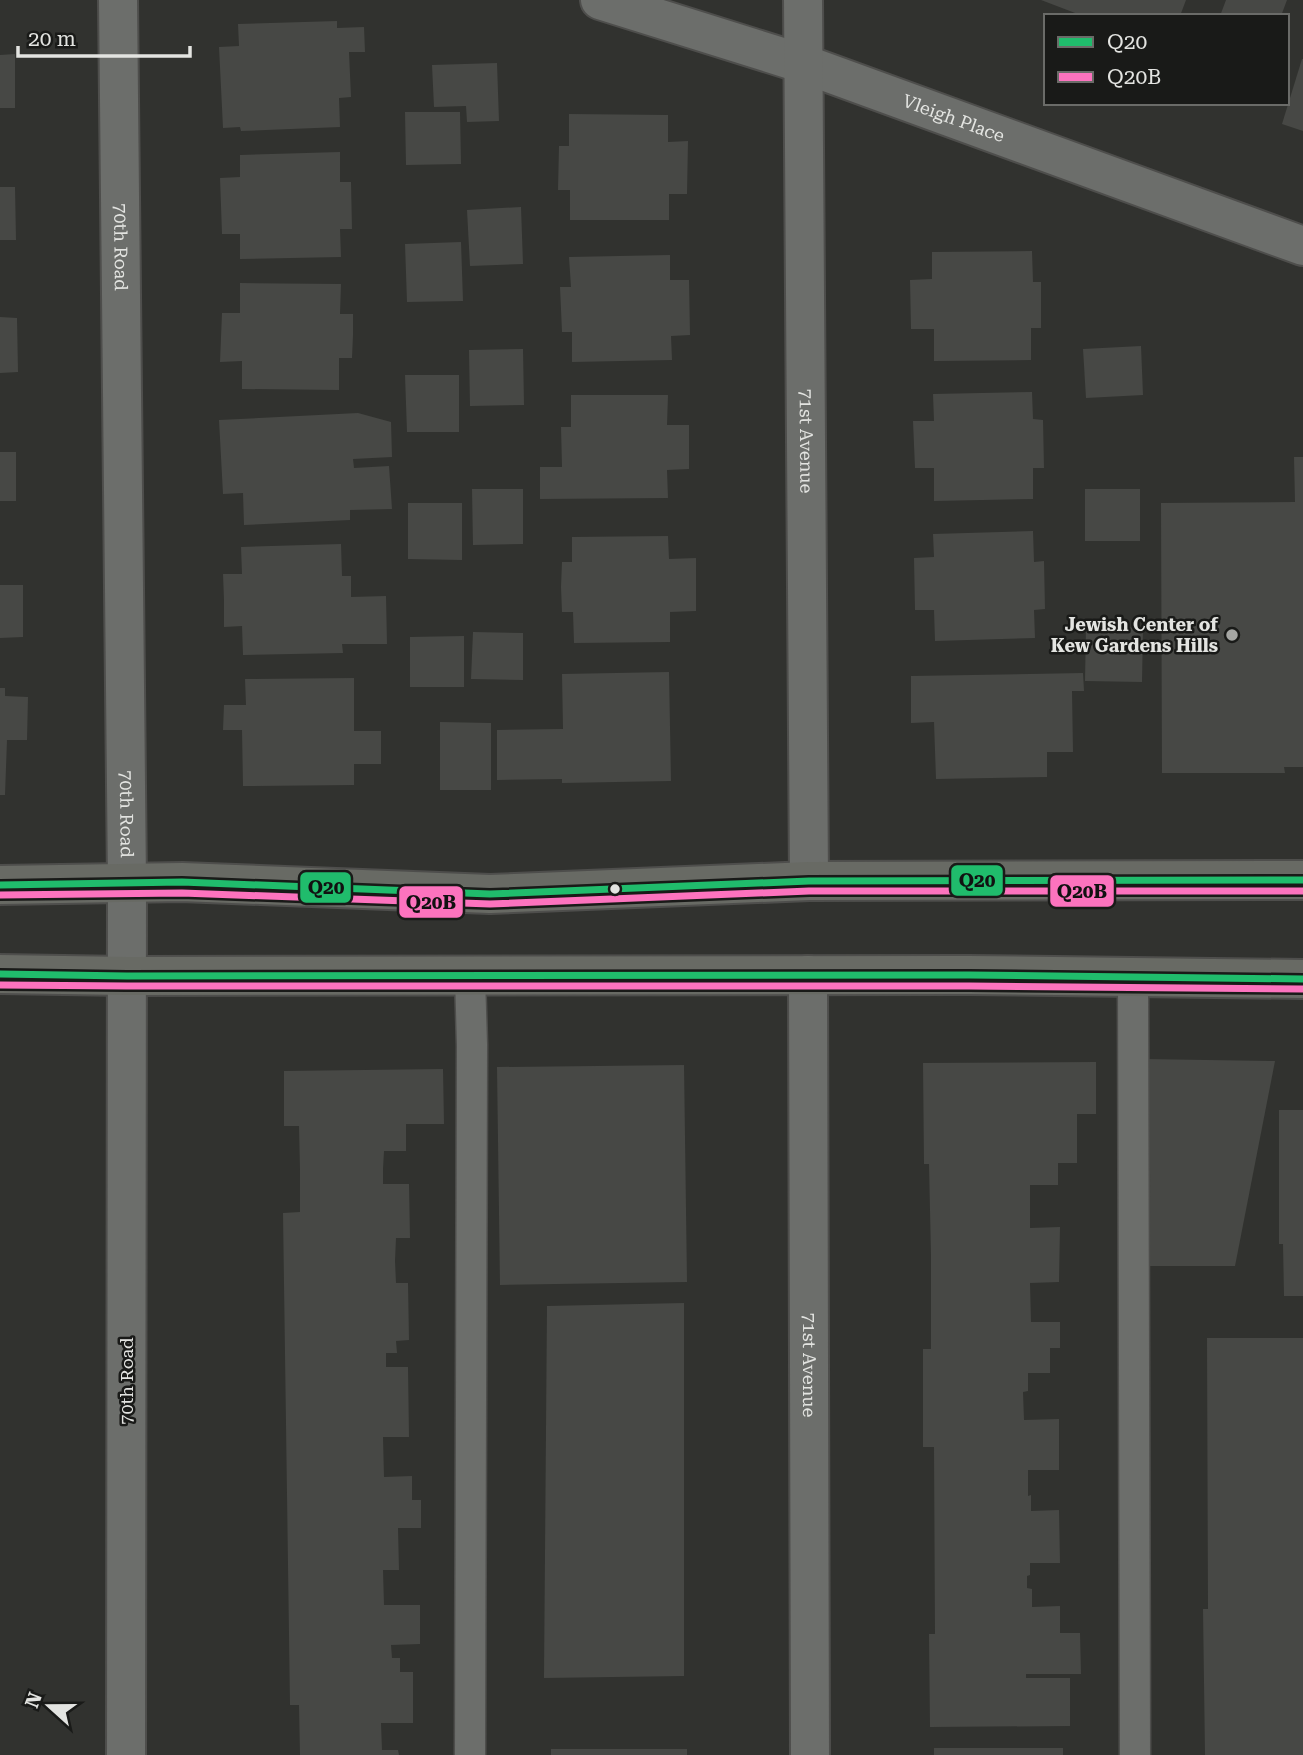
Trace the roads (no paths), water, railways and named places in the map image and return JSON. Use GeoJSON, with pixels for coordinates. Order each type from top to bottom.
{"type":"FeatureCollection","features":[{"type":"Feature","properties":{"kind":"main road"},"geometry":{"type":"LineString","coordinates":[[0,885],[182,882],[490,894],[809,881],[1303,880]]}},
{"type":"Feature","properties":{"kind":"main road"},"geometry":{"type":"LineString","coordinates":[[0,974],[808,975],[1303,979]]}},
{"type":"Feature","properties":{"kind":"street","name":"70th Road"},"geometry":{"type":"LineString","coordinates":[[117,0],[127,883],[126,1755]]}},
{"type":"Feature","properties":{"kind":"street","name":"Vleigh Place"},"geometry":{"type":"LineString","coordinates":[[600,0],[804,64],[1303,246]]}},
{"type":"Feature","properties":{"kind":"street","name":"71st Avenue"},"geometry":{"type":"LineString","coordinates":[[803,0],[809,881]]}},
{"type":"Feature","properties":{"kind":"street","name":"71st Avenue"},"geometry":{"type":"LineString","coordinates":[[808,975],[810,1755]]}},
{"type":"Feature","properties":{"kind":"lane"},"geometry":{"type":"LineString","coordinates":[[470,976],[470,1755]]}},
{"type":"Feature","properties":{"kind":"lane"},"geometry":{"type":"LineString","coordinates":[[1133,977],[1135,1755]]}},
{"type":"Feature","properties":{"kind":"place","name":"Jewish Center of Kew Gardens Hills"},"geometry":{"type":"Point","coordinates":[1232,635]}}]}
